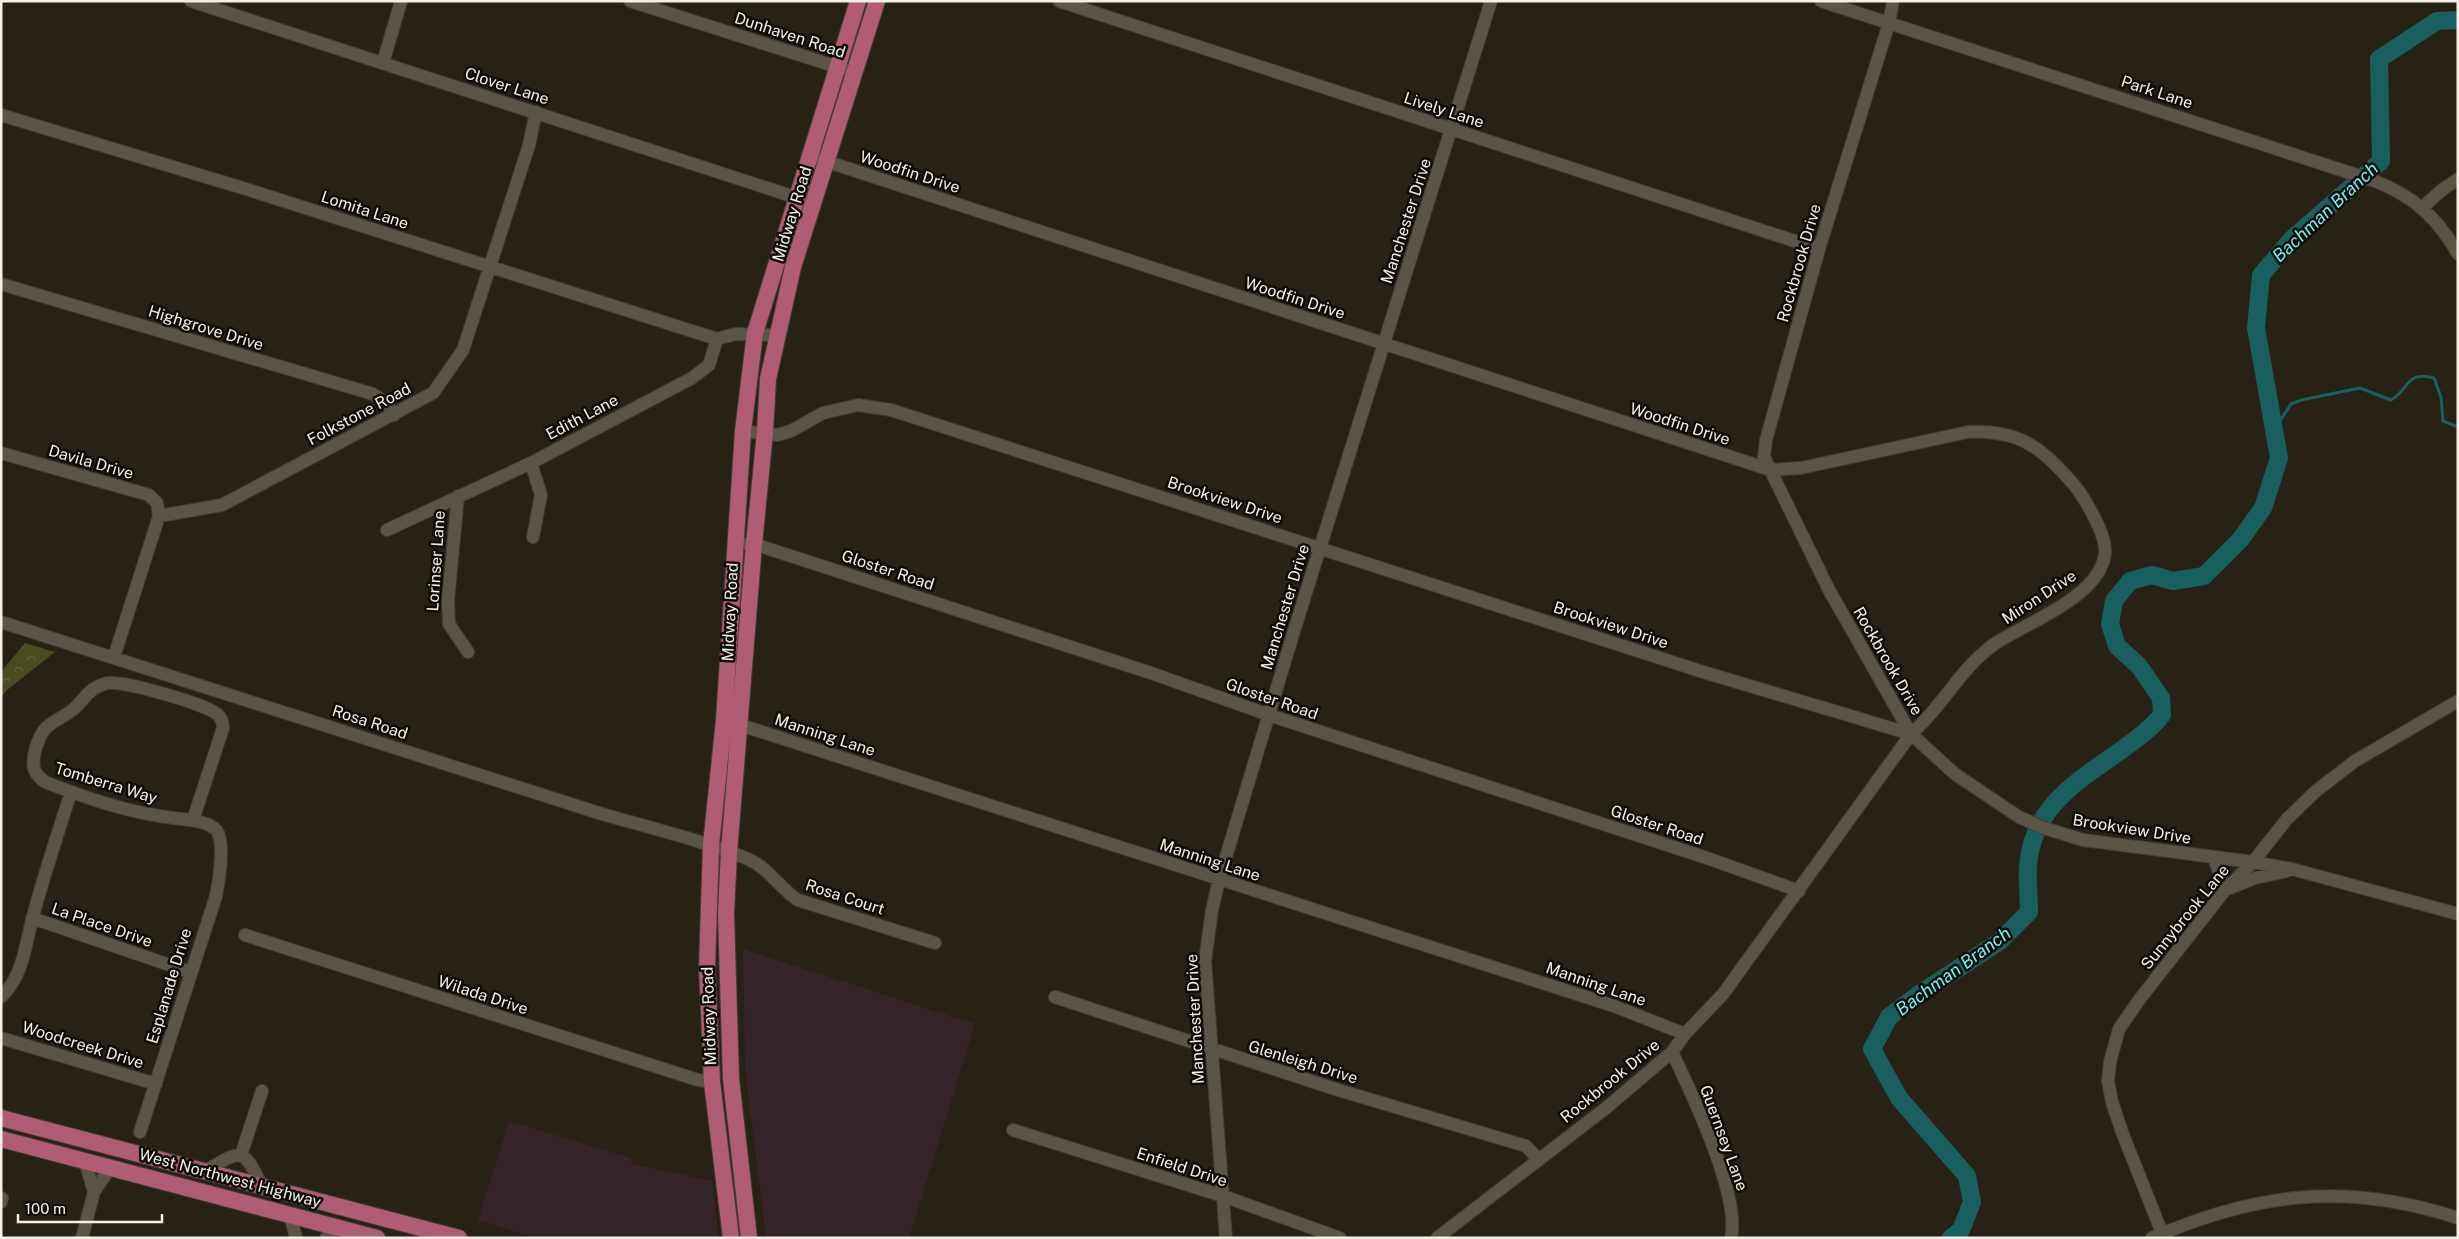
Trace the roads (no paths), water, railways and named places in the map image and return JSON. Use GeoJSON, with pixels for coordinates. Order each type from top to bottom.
{"type":"FeatureCollection","features":[{"type":"Feature","properties":{"kind":"main road","name":"Midway Road"},"geometry":{"type":"LineString","coordinates":[[731,1238],[712,1082],[707,967],[711,845],[724,720],[734,544],[743,431],[755,333],[805,200],[817,159],[837,67],[858,1]]}},
{"type":"Feature","properties":{"kind":"main road","name":"Midway Road"},"geometry":{"type":"LineString","coordinates":[[817,159],[855,73],[877,1]]}},
{"type":"Feature","properties":{"kind":"main road","name":"Midway Road"},"geometry":{"type":"LineString","coordinates":[[749,1238],[731,1079],[726,972],[729,852],[768,379],[805,200]]}},
{"type":"Feature","properties":{"kind":"main road"},"geometry":{"type":"LineString","coordinates":[[712,1082],[731,1079]]}},
{"type":"Feature","properties":{"kind":"main road","name":"West Northwest Highway"},"geometry":{"type":"LineString","coordinates":[[1,1118],[454,1237]]}},
{"type":"Feature","properties":{"kind":"main road","name":"West Northwest Highway"},"geometry":{"type":"LineString","coordinates":[[1,1139],[290,1215],[331,1232],[377,1238]]}},
{"type":"Feature","properties":{"kind":"main road"},"geometry":{"type":"LineString","coordinates":[[724,1191],[744,1189]]}},
{"type":"Feature","properties":{"kind":"street","name":"Clover Lane"},"geometry":{"type":"LineString","coordinates":[[190,1],[805,200]]}},
{"type":"Feature","properties":{"kind":"street"},"geometry":{"type":"LineString","coordinates":[[383,63],[401,1]]}},
{"type":"Feature","properties":{"kind":"street","name":"Dunhaven Road"},"geometry":{"type":"LineString","coordinates":[[630,1],[855,73]]}},
{"type":"Feature","properties":{"kind":"street","name":"Lively Lane"},"geometry":{"type":"LineString","coordinates":[[1059,1],[1819,250]]}},
{"type":"Feature","properties":{"kind":"street","name":"Manchester Drive"},"geometry":{"type":"LineString","coordinates":[[1226,1238],[1205,961],[1211,917],[1219,880],[1268,715],[1491,1]]}},
{"type":"Feature","properties":{"kind":"street","name":"Park Lane"},"geometry":{"type":"LineString","coordinates":[[1821,1],[2375,180],[2403,193],[2423,207],[2438,224],[2458,254]]}},
{"type":"Feature","properties":{"kind":"street","name":"Rockbrook Drive"},"geometry":{"type":"LineString","coordinates":[[1437,1238],[1606,1108],[1672,1052],[1685,1034],[1724,994],[1911,734],[1829,590],[1764,457],[1764,448],[1819,250],[1889,23],[1893,1]]}},
{"type":"Feature","properties":{"kind":"street","name":"Folkstone Road"},"geometry":{"type":"LineString","coordinates":[[159,516],[222,505],[433,393],[446,377],[463,350],[528,145],[536,112]]}},
{"type":"Feature","properties":{"kind":"street","name":"Lomita Lane"},"geometry":{"type":"LineString","coordinates":[[1,115],[246,189],[717,339]]}},
{"type":"Feature","properties":{"kind":"street","name":"Woodfin Drive"},"geometry":{"type":"LineString","coordinates":[[817,159],[1771,470]]}},
{"type":"Feature","properties":{"kind":"street"},"geometry":{"type":"LineString","coordinates":[[2423,207],[2442,189],[2458,179]]}},
{"type":"Feature","properties":{"kind":"street","name":"Highgrove Drive"},"geometry":{"type":"LineString","coordinates":[[1,284],[373,394],[386,403],[394,415]]}},
{"type":"Feature","properties":{"kind":"street"},"geometry":{"type":"LineString","coordinates":[[717,339],[736,334],[776,335]]}},
{"type":"Feature","properties":{"kind":"street","name":"Edith Lane"},"geometry":{"type":"LineString","coordinates":[[387,530],[531,463],[692,378],[709,365],[717,339]]}},
{"type":"Feature","properties":{"kind":"street","name":"Brookview Drive"},"geometry":{"type":"LineString","coordinates":[[743,431],[765,432],[776,435],[791,431],[823,413],[858,405],[873,406],[1700,671],[1911,734],[1956,774],[2019,817],[2044,828],[2083,840],[2253,862],[2292,869],[2458,914]]}},
{"type":"Feature","properties":{"kind":"street","name":"Miron Drive"},"geometry":{"type":"LineString","coordinates":[[1771,470],[1801,468],[1968,432],[1992,431],[2012,435],[2043,452],[2069,478],[2092,512],[2104,538],[2105,554],[2100,567],[2089,584],[2057,609],[1993,645],[1967,668],[1929,719],[1911,734]]}},
{"type":"Feature","properties":{"kind":"street","name":"Davila Drive"},"geometry":{"type":"LineString","coordinates":[[1,453],[149,496],[157,503],[159,516]]}},
{"type":"Feature","properties":{"kind":"street"},"geometry":{"type":"LineString","coordinates":[[531,463],[541,495],[533,537]]}},
{"type":"Feature","properties":{"kind":"street","name":"Lorinser Lane"},"geometry":{"type":"LineString","coordinates":[[458,496],[448,600],[449,624],[468,652]]}},
{"type":"Feature","properties":{"kind":"street"},"geometry":{"type":"LineString","coordinates":[[114,657],[159,516]]}},
{"type":"Feature","properties":{"kind":"street","name":"Gloster Road"},"geometry":{"type":"LineString","coordinates":[[734,544],[754,544],[1151,673],[1268,715],[1698,855],[1799,891]]}},
{"type":"Feature","properties":{"kind":"street","name":"Rosa Road"},"geometry":{"type":"LineString","coordinates":[[1,622],[602,814],[711,845],[729,852]]}},
{"type":"Feature","properties":{"kind":"street","name":"Tomberra Way"},"geometry":{"type":"LineString","coordinates":[[193,820],[222,728],[222,721],[217,714],[202,707],[132,685],[110,683],[92,688],[74,708],[46,728],[40,737],[33,764],[35,773],[45,782],[144,815],[193,820],[207,824],[217,832],[220,840],[219,849]]}},
{"type":"Feature","properties":{"kind":"street","name":"Sunnybrook Lane"},"geometry":{"type":"LineString","coordinates":[[2159,1236],[2112,1102],[2108,1081],[2110,1062],[2119,1029],[2225,890],[2253,862],[2287,819],[2316,791],[2355,761],[2458,701]]}},
{"type":"Feature","properties":{"kind":"street","name":"Manning Lane"},"geometry":{"type":"LineString","coordinates":[[724,720],[1614,1006],[1685,1034]]}},
{"type":"Feature","properties":{"kind":"street"},"geometry":{"type":"LineString","coordinates":[[1,997],[9,990],[20,970],[32,918],[71,792]]}},
{"type":"Feature","properties":{"kind":"street","name":"Esplanade Drive"},"geometry":{"type":"LineString","coordinates":[[140,1132],[216,896],[220,868],[219,849]]}},
{"type":"Feature","properties":{"kind":"street","name":"Rosa Court"},"geometry":{"type":"LineString","coordinates":[[729,852],[757,864],[798,900],[935,943]]}},
{"type":"Feature","properties":{"kind":"street"},"geometry":{"type":"LineString","coordinates":[[2214,858],[2225,890],[2255,878],[2292,869]]}},
{"type":"Feature","properties":{"kind":"street","name":"La Place Drive"},"geometry":{"type":"LineString","coordinates":[[32,918],[190,972]]}},
{"type":"Feature","properties":{"kind":"street","name":"Wilada Drive"},"geometry":{"type":"LineString","coordinates":[[245,936],[698,1080],[712,1082]]}},
{"type":"Feature","properties":{"kind":"street","name":"Glenleigh Drive"},"geometry":{"type":"LineString","coordinates":[[1055,997],[1211,1050],[1526,1146],[1538,1159]]}},
{"type":"Feature","properties":{"kind":"street","name":"Woodcreek Drive"},"geometry":{"type":"LineString","coordinates":[[1,1038],[156,1084]]}},
{"type":"Feature","properties":{"kind":"street","name":"Guernsey Lane"},"geometry":{"type":"LineString","coordinates":[[1672,1052],[1724,1178],[1732,1211],[1731,1238]]}},
{"type":"Feature","properties":{"kind":"street"},"geometry":{"type":"LineString","coordinates":[[241,1155],[262,1091]]}},
{"type":"Feature","properties":{"kind":"street","name":"Enfield Drive"},"geometry":{"type":"LineString","coordinates":[[1013,1130],[1223,1196],[1340,1238]]}},
{"type":"Feature","properties":{"kind":"street"},"geometry":{"type":"LineString","coordinates":[[204,1172],[232,1154],[241,1155],[249,1159],[262,1187]]}},
{"type":"Feature","properties":{"kind":"street"},"geometry":{"type":"LineString","coordinates":[[85,1161],[94,1192]]}},
{"type":"Feature","properties":{"kind":"street"},"geometry":{"type":"LineString","coordinates":[[82,1238],[94,1192],[110,1168]]}},
{"type":"Feature","properties":{"kind":"street"},"geometry":{"type":"LineString","coordinates":[[2159,1236],[2246,1206],[2308,1196],[2349,1195],[2384,1199],[2418,1205],[2458,1218]]}},
{"type":"Feature","properties":{"kind":"street"},"geometry":{"type":"LineString","coordinates":[[290,1215],[296,1238]]}},
{"type":"Feature","properties":{"kind":"waterway","name":"Bachman Branch"},"geometry":{"type":"LineString","coordinates":[[1951,1238],[1961,1230],[1972,1202],[1967,1176],[1899,1098],[1872,1049],[1889,1017],[1918,995],[2000,941],[2029,912],[2028,866],[2031,847],[2037,830],[2046,815],[2056,801],[2069,789],[2139,737],[2162,715],[2161,698],[2139,666],[2117,646],[2110,624],[2114,601],[2130,581],[2152,575],[2173,581],[2204,576],[2240,540],[2263,508],[2279,458],[2256,328],[2261,275],[2292,239],[2381,161],[2379,59],[2437,21],[2458,20]]}},
{"type":"Feature","properties":{"kind":"waterway"},"geometry":{"type":"LineString","coordinates":[[2274,430],[2291,404],[2301,400],[2360,388],[2391,400],[2413,379],[2425,376],[2434,378],[2441,397],[2443,421],[2458,427]]}}]}
